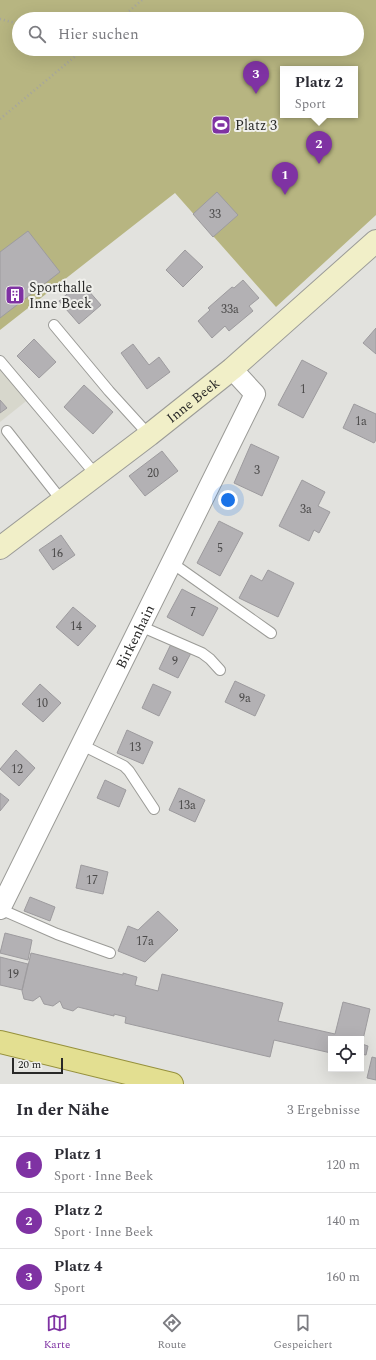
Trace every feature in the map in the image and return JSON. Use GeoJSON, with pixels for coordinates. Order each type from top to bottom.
{"type":"FeatureCollection","features":[{"type":"Feature","properties":{"kind":"main road"},"geometry":{"type":"LineString","coordinates":[[0,1042],[172,1084]]}},
{"type":"Feature","properties":{"kind":"street","name":"Inne Beek"},"geometry":{"type":"LineString","coordinates":[[0,548],[149,435],[232,369],[376,241]]}},
{"type":"Feature","properties":{"kind":"street","name":"Birkenhain"},"geometry":{"type":"LineString","coordinates":[[0,909],[255,394],[232,369]]}},
{"type":"Feature","properties":{"kind":"lane"},"geometry":{"type":"LineString","coordinates":[[54,325],[109,391],[149,435]]}},
{"type":"Feature","properties":{"kind":"lane"},"geometry":{"type":"LineString","coordinates":[[0,361],[96,475]]}},
{"type":"Feature","properties":{"kind":"lane"},"geometry":{"type":"LineString","coordinates":[[7,431],[62,501]]}},
{"type":"Feature","properties":{"kind":"lane"},"geometry":{"type":"LineString","coordinates":[[172,562],[271,633]]}},
{"type":"Feature","properties":{"kind":"lane"},"geometry":{"type":"LineString","coordinates":[[140,626],[202,653],[220,670]]}},
{"type":"Feature","properties":{"kind":"lane"},"geometry":{"type":"LineString","coordinates":[[82,745],[124,766],[129,771],[154,809]]}},
{"type":"Feature","properties":{"kind":"lane"},"geometry":{"type":"LineString","coordinates":[[0,909],[57,934],[110,953]]}},
{"type":"Feature","properties":{"kind":"path"},"geometry":{"type":"LineString","coordinates":[[128,12],[142,0]]}},
{"type":"Feature","properties":{"kind":"path"},"geometry":{"type":"LineString","coordinates":[[0,19],[12,22]]}},
{"type":"Feature","properties":{"kind":"path"},"geometry":{"type":"LineString","coordinates":[[0,119],[76,56]]}},
{"type":"Feature","properties":{"kind":"shaded area"},"geometry":{"type":"Polygon","coordinates":[[[0,0],[376,0],[376,215],[276,307],[175,193],[0,330],[0,0]]]}},
{"type":"Feature","properties":{"kind":"shaded area"},"geometry":{"type":"Polygon","coordinates":[[[0,361],[30,398],[0,422],[0,361]]]}},
{"type":"Feature","properties":{"kind":"building"},"geometry":{"type":"Polygon","coordinates":[[[217,192],[238,215],[213,237],[193,214],[217,192]]]}},
{"type":"Feature","properties":{"kind":"building","name":"Sporthalle Inne Beek"},"geometry":{"type":"Polygon","coordinates":[[[28,231],[60,272],[0,318],[0,252],[28,231]]]}},
{"type":"Feature","properties":{"kind":"building"},"geometry":{"type":"Polygon","coordinates":[[[185,250],[203,267],[183,287],[166,270],[185,250]]]}},
{"type":"Feature","properties":{"kind":"building"},"geometry":{"type":"Polygon","coordinates":[[[243,280],[259,298],[249,306],[253,311],[229,331],[225,326],[212,338],[198,321],[210,310],[208,308],[232,287],[234,288],[243,280]]]}},
{"type":"Feature","properties":{"kind":"building"},"geometry":{"type":"Polygon","coordinates":[[[81,282],[101,305],[79,324],[59,301],[81,282]]]}},
{"type":"Feature","properties":{"kind":"building"},"geometry":{"type":"Polygon","coordinates":[[[376,328],[376,354],[363,343],[376,328]]]}},
{"type":"Feature","properties":{"kind":"building"},"geometry":{"type":"Polygon","coordinates":[[[34,339],[56,362],[39,378],[17,356],[34,339]]]}},
{"type":"Feature","properties":{"kind":"building"},"geometry":{"type":"Polygon","coordinates":[[[133,344],[149,365],[159,357],[170,372],[147,389],[121,353],[133,344]]]}},
{"type":"Feature","properties":{"kind":"building"},"geometry":{"type":"Polygon","coordinates":[[[302,360],[327,373],[303,418],[278,405],[302,360]]]}},
{"type":"Feature","properties":{"kind":"building"},"geometry":{"type":"Polygon","coordinates":[[[84,385],[113,412],[93,434],[64,407],[84,385]]]}},
{"type":"Feature","properties":{"kind":"building"},"geometry":{"type":"Polygon","coordinates":[[[0,400],[7,408],[0,413],[0,400]]]}},
{"type":"Feature","properties":{"kind":"building"},"geometry":{"type":"Polygon","coordinates":[[[354,404],[376,414],[376,440],[374,443],[343,428],[354,404]]]}},
{"type":"Feature","properties":{"kind":"building"},"geometry":{"type":"Polygon","coordinates":[[[251,444],[279,457],[262,496],[234,483],[251,444]]]}},
{"type":"Feature","properties":{"kind":"building"},"geometry":{"type":"Polygon","coordinates":[[[162,451],[178,471],[145,496],[129,476],[162,451]]]}},
{"type":"Feature","properties":{"kind":"building"},"geometry":{"type":"Polygon","coordinates":[[[302,480],[325,492],[318,506],[330,512],[319,533],[314,530],[309,541],[279,526],[302,480]]]}},
{"type":"Feature","properties":{"kind":"building"},"geometry":{"type":"Polygon","coordinates":[[[219,521],[243,533],[220,576],[197,563],[219,521]]]}},
{"type":"Feature","properties":{"kind":"building"},"geometry":{"type":"Polygon","coordinates":[[[61,535],[75,555],[53,570],[39,550],[61,535]]]}},
{"type":"Feature","properties":{"kind":"building"},"geometry":{"type":"Polygon","coordinates":[[[268,570],[294,583],[278,617],[239,598],[251,575],[262,581],[268,570]]]}},
{"type":"Feature","properties":{"kind":"building"},"geometry":{"type":"Polygon","coordinates":[[[182,589],[218,608],[203,636],[167,617],[182,589]]]}},
{"type":"Feature","properties":{"kind":"building"},"geometry":{"type":"Polygon","coordinates":[[[73,607],[96,626],[78,646],[56,627],[73,607]]]}},
{"type":"Feature","properties":{"kind":"building"},"geometry":{"type":"Polygon","coordinates":[[[171,644],[191,653],[178,678],[159,669],[171,644]]]}},
{"type":"Feature","properties":{"kind":"building"},"geometry":{"type":"Polygon","coordinates":[[[235,681],[265,695],[255,716],[225,702],[235,681]]]}},
{"type":"Feature","properties":{"kind":"building"},"geometry":{"type":"Polygon","coordinates":[[[40,684],[61,703],[43,722],[22,704],[40,684]]]}},
{"type":"Feature","properties":{"kind":"building"},"geometry":{"type":"Polygon","coordinates":[[[153,684],[171,692],[159,716],[142,708],[153,684]]]}},
{"type":"Feature","properties":{"kind":"building"},"geometry":{"type":"Polygon","coordinates":[[[127,730],[153,742],[143,764],[117,753],[127,730]]]}},
{"type":"Feature","properties":{"kind":"building"},"geometry":{"type":"Polygon","coordinates":[[[16,750],[35,768],[19,786],[0,769],[16,750]]]}},
{"type":"Feature","properties":{"kind":"building"},"geometry":{"type":"Polygon","coordinates":[[[105,780],[126,790],[119,807],[97,798],[105,780]]]}},
{"type":"Feature","properties":{"kind":"building"},"geometry":{"type":"Polygon","coordinates":[[[179,788],[205,800],[195,822],[169,810],[179,788]]]}},
{"type":"Feature","properties":{"kind":"building"},"geometry":{"type":"Polygon","coordinates":[[[0,793],[9,800],[0,811],[0,793]]]}},
{"type":"Feature","properties":{"kind":"building"},"geometry":{"type":"Polygon","coordinates":[[[81,865],[108,872],[103,894],[76,888],[81,865]]]}},
{"type":"Feature","properties":{"kind":"building"},"geometry":{"type":"Polygon","coordinates":[[[30,897],[55,907],[50,921],[24,911],[30,897]]]}},
{"type":"Feature","properties":{"kind":"building"},"geometry":{"type":"Polygon","coordinates":[[[158,911],[178,930],[145,962],[118,951],[128,926],[138,930],[158,911]]]}},
{"type":"Feature","properties":{"kind":"building"},"geometry":{"type":"Polygon","coordinates":[[[5,933],[32,940],[28,960],[0,953],[5,933]]]}},
{"type":"Feature","properties":{"kind":"building"},"geometry":{"type":"Polygon","coordinates":[[[31,953],[137,977],[135,985],[158,991],[162,974],[283,1003],[278,1021],[335,1034],[343,1002],[370,1009],[364,1036],[328,1036],[328,1052],[274,1040],[270,1057],[125,1023],[126,1017],[114,1014],[114,1016],[78,1007],[73,1011],[63,1008],[60,1001],[53,1006],[44,1004],[40,996],[33,1001],[24,999],[22,991],[31,953]]]}},
{"type":"Feature","properties":{"kind":"building"},"geometry":{"type":"Polygon","coordinates":[[[0,957],[28,964],[22,990],[0,985],[0,957]]]}},
{"type":"Feature","properties":{"kind":"building"},"geometry":{"type":"Polygon","coordinates":[[[364,1045],[368,1046],[366,1055],[364,1055],[364,1045]]]}},
{"type":"Feature","properties":{"kind":"building"},"geometry":{"type":"Polygon","coordinates":[[[372,1057],[376,1058],[376,1080],[367,1078],[372,1057]]]}},
{"type":"Feature","properties":{"kind":"place","name":"Platz 4"},"geometry":{"type":"Point","coordinates":[256,94]}},
{"type":"Feature","properties":{"kind":"place","name":"Platz 3"},"geometry":{"type":"Point","coordinates":[221,125]}},
{"type":"Feature","properties":{"kind":"place","name":"Platz 2"},"geometry":{"type":"Point","coordinates":[319,164]}},
{"type":"Feature","properties":{"kind":"place","name":"Platz 1"},"geometry":{"type":"Point","coordinates":[285,195]}},
{"type":"Feature","properties":{"kind":"place","name":"Sporthalle Inne Beek"},"geometry":{"type":"Point","coordinates":[15,295]}}]}
